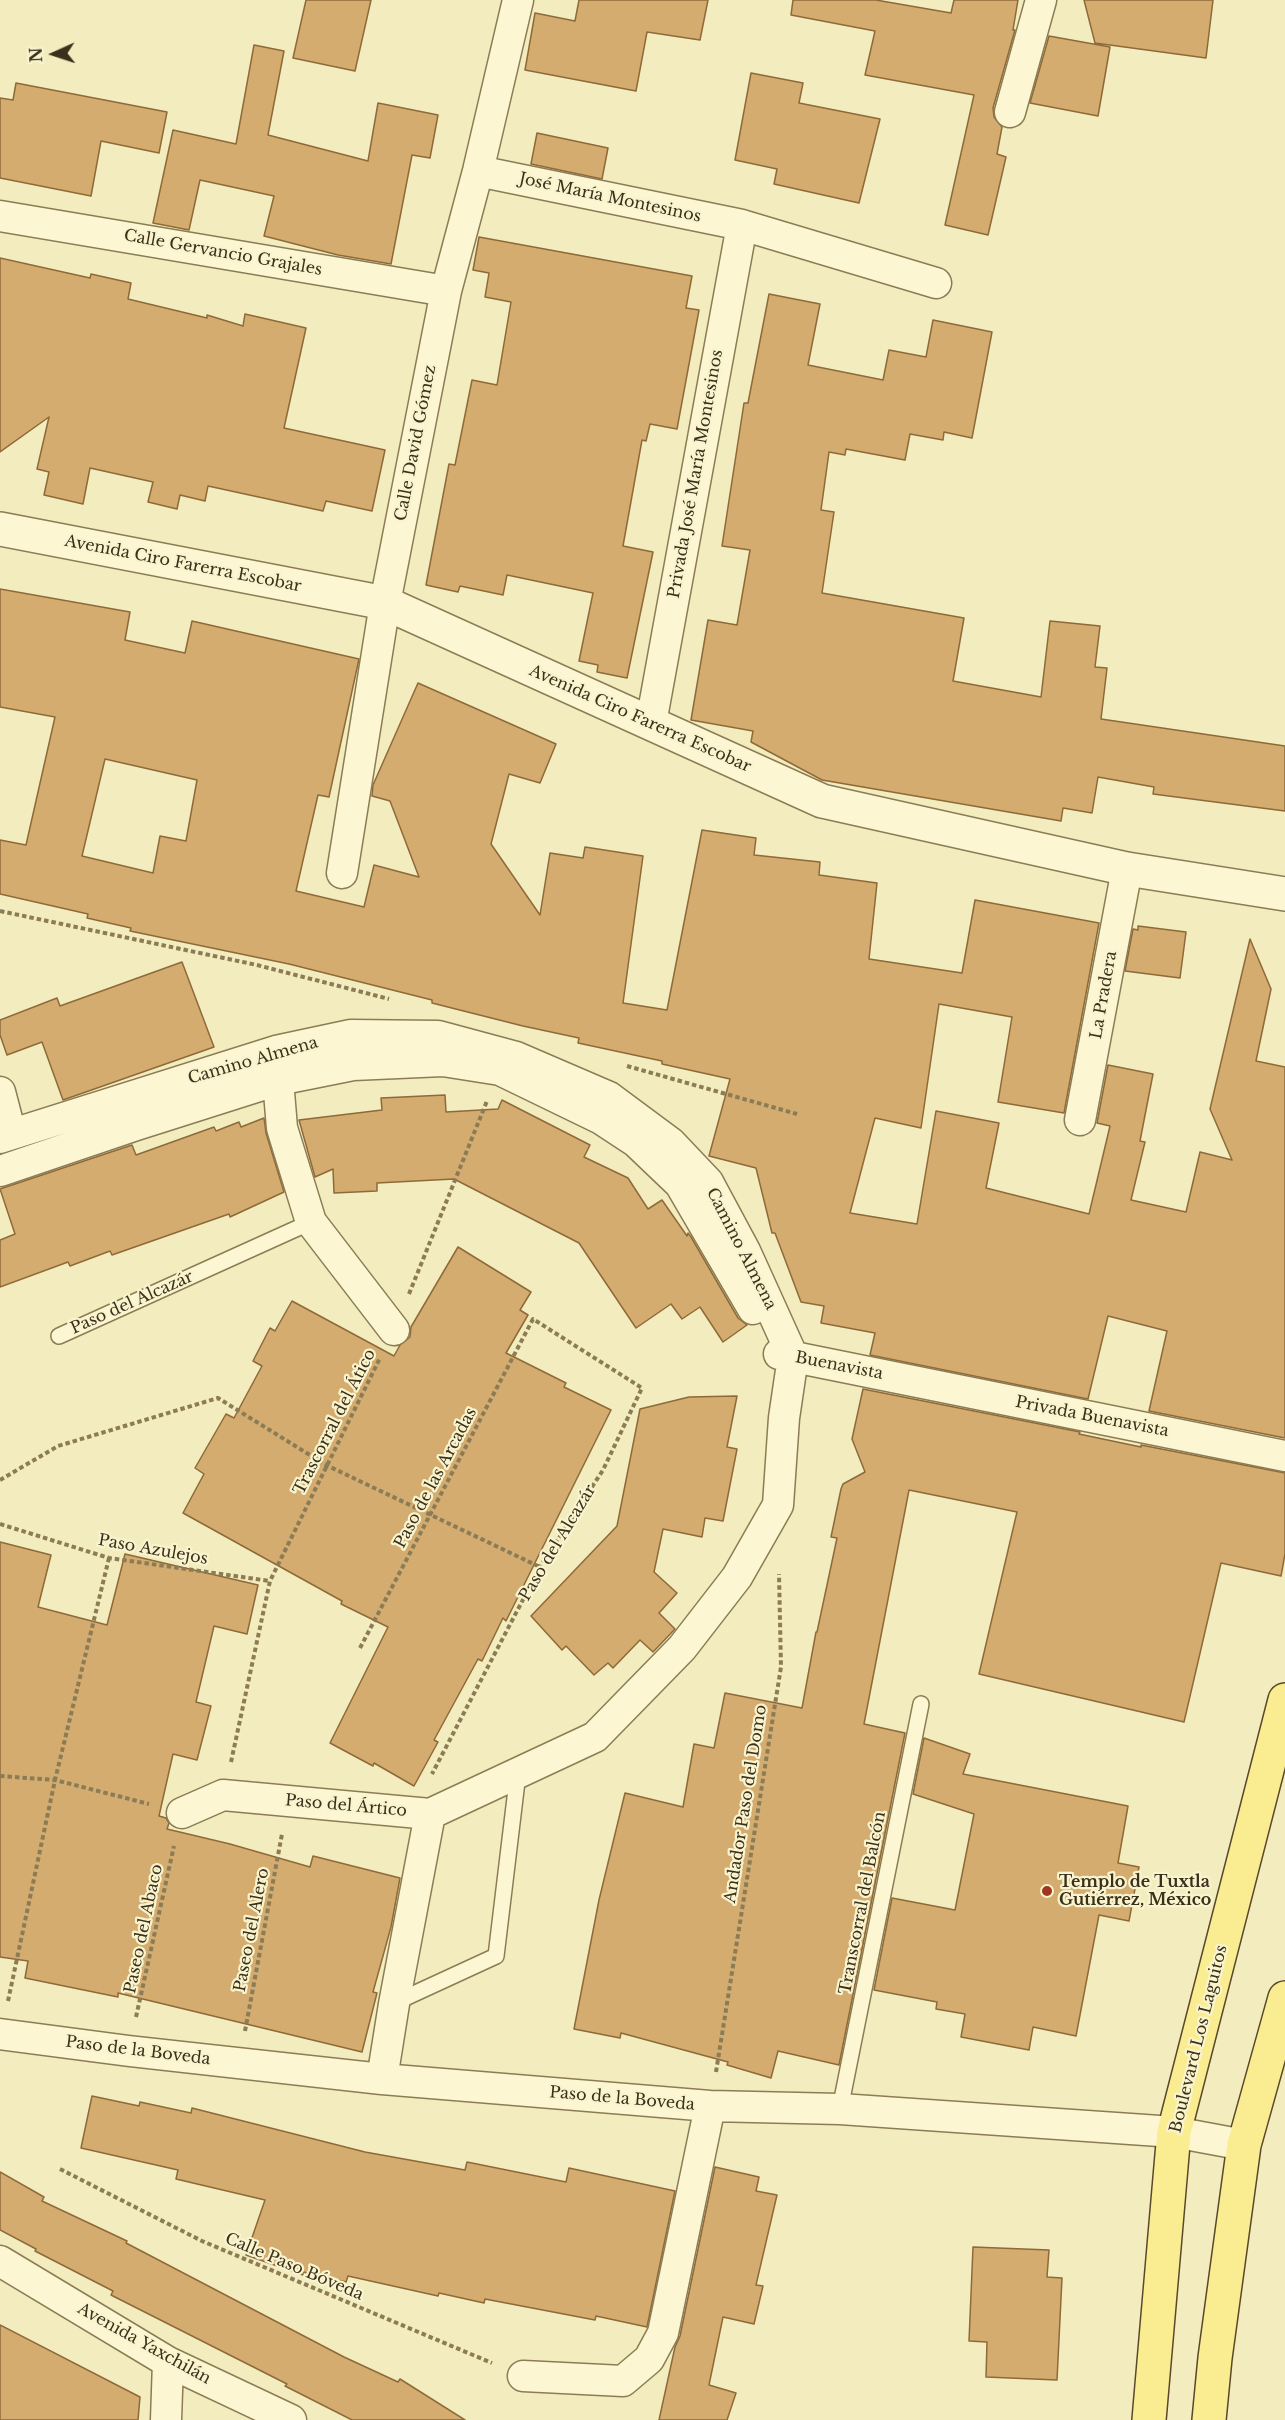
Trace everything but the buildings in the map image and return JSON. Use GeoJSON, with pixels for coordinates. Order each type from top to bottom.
{"type":"FeatureCollection","features":[{"type":"Feature","properties":{"kind":"main road","name":"Boulevard Los Laguitos"},"geometry":{"type":"LineString","coordinates":[[1149,2420],[1174,2132],[1285,1700]]}},
{"type":"Feature","properties":{"kind":"main road"},"geometry":{"type":"LineString","coordinates":[[1209,2420],[1215,2358],[1244,2145],[1285,1998]]}},
{"type":"Feature","properties":{"kind":"street"},"geometry":{"type":"LineString","coordinates":[[1010,112],[1041,0]]}},
{"type":"Feature","properties":{"kind":"street","name":"Calle David Gómez"},"geometry":{"type":"LineString","coordinates":[[342,873],[385,603],[446,291],[478,171],[516,9]]}},
{"type":"Feature","properties":{"kind":"street","name":"José María Montesinos"},"geometry":{"type":"LineString","coordinates":[[478,171],[742,225],[936,283]]}},
{"type":"Feature","properties":{"kind":"street","name":"Calle Gervancio Grajales"},"geometry":{"type":"LineString","coordinates":[[0,216],[446,291]]}},
{"type":"Feature","properties":{"kind":"street","name":"Privada José María Montesinos"},"geometry":{"type":"LineString","coordinates":[[651,723],[742,225]]}},
{"type":"Feature","properties":{"kind":"street","name":"Avenida Ciro Farerra Escobar"},"geometry":{"type":"LineString","coordinates":[[0,529],[385,603],[822,801],[1127,869],[1285,894]]}},
{"type":"Feature","properties":{"kind":"street","name":"La Pradera"},"geometry":{"type":"LineString","coordinates":[[1080,1120],[1127,869]]}},
{"type":"Feature","properties":{"kind":"street","name":"Camino Almena"},"geometry":{"type":"LineString","coordinates":[[5,1136],[276,1051],[351,1035],[438,1036],[516,1058],[609,1097],[671,1143],[708,1182],[745,1251],[786,1355]]}},
{"type":"Feature","properties":{"kind":"street","name":"Camino Almena"},"geometry":{"type":"LineString","coordinates":[[0,1171],[278,1080],[353,1065],[443,1061],[500,1070],[601,1119],[636,1142],[680,1184],[786,1355]]}},
{"type":"Feature","properties":{"kind":"street"},"geometry":{"type":"LineString","coordinates":[[278,1080],[282,1128],[310,1222],[394,1329]]}},
{"type":"Feature","properties":{"kind":"street"},"geometry":{"type":"LineString","coordinates":[[0,1092],[5,1136]]}},
{"type":"Feature","properties":{"kind":"street"},"geometry":{"type":"LineString","coordinates":[[421,1813],[518,1773],[595,1737],[682,1648],[737,1577],[778,1505],[786,1355]]}},
{"type":"Feature","properties":{"kind":"street","name":"Buenavista"},"geometry":{"type":"LineString","coordinates":[[786,1355],[898,1378]]}},
{"type":"Feature","properties":{"kind":"street","name":"Privada Buenavista"},"geometry":{"type":"LineString","coordinates":[[898,1378],[1285,1456]]}},
{"type":"Feature","properties":{"kind":"street","name":"Paso del Ártico"},"geometry":{"type":"LineString","coordinates":[[182,1813],[224,1795],[421,1813],[382,2079]]}},
{"type":"Feature","properties":{"kind":"street","name":"Paso de la Boveda"},"geometry":{"type":"LineString","coordinates":[[1,2034],[239,2064],[382,2079],[710,2106],[840,2109],[1174,2132],[1244,2145]]}},
{"type":"Feature","properties":{"kind":"street"},"geometry":{"type":"LineString","coordinates":[[523,2376],[624,2381],[649,2359],[663,2333],[710,2106]]}},
{"type":"Feature","properties":{"kind":"street","name":"Avenida Yaxchilán"},"geometry":{"type":"LineString","coordinates":[[0,2261],[168,2362],[291,2420]]}},
{"type":"Feature","properties":{"kind":"street"},"geometry":{"type":"LineString","coordinates":[[166,2420],[168,2362]]}},
{"type":"Feature","properties":{"kind":"lane","name":"Paso del Alcazár"},"geometry":{"type":"LineString","coordinates":[[59,1336],[310,1222]]}},
{"type":"Feature","properties":{"kind":"lane","name":"Transcorral del Balcón"},"geometry":{"type":"LineString","coordinates":[[840,2109],[921,1704]]}},
{"type":"Feature","properties":{"kind":"lane"},"geometry":{"type":"LineString","coordinates":[[394,2004],[496,1956],[518,1773]]}},
{"type":"Feature","properties":{"kind":"path","name":"Trascorral del Ático"},"geometry":{"type":"LineString","coordinates":[[224,1795],[270,1581],[394,1329],[500,1070]]}},
{"type":"Feature","properties":{"kind":"path","name":"Paso de las Arcadas"},"geometry":{"type":"LineString","coordinates":[[360,1648],[533,1319]]}},
{"type":"Feature","properties":{"kind":"path","name":"Paso del Alcazár"},"geometry":{"type":"LineString","coordinates":[[421,1813],[540,1567],[603,1470],[642,1388],[533,1319]]}},
{"type":"Feature","properties":{"kind":"path"},"geometry":{"type":"LineString","coordinates":[[0,1480],[58,1446],[218,1398],[326,1465],[540,1567]]}},
{"type":"Feature","properties":{"kind":"path","name":"Paso Azulejos"},"geometry":{"type":"LineString","coordinates":[[0,1524],[109,1558],[270,1581]]}},
{"type":"Feature","properties":{"kind":"path"},"geometry":{"type":"LineString","coordinates":[[1,2034],[55,1780],[109,1558]]}},
{"type":"Feature","properties":{"kind":"path","name":"Andador Paso del Domo"},"geometry":{"type":"LineString","coordinates":[[710,2106],[781,1667],[779,1563]]}},
{"type":"Feature","properties":{"kind":"path"},"geometry":{"type":"LineString","coordinates":[[0,1776],[55,1780],[182,1813]]}},
{"type":"Feature","properties":{"kind":"path","name":"Paseo del Alero"},"geometry":{"type":"LineString","coordinates":[[239,2064],[288,1801]]}},
{"type":"Feature","properties":{"kind":"path","name":"Paseo del Abaco"},"geometry":{"type":"LineString","coordinates":[[129,2051],[182,1813]]}},
{"type":"Feature","properties":{"kind":"path","name":"Calle Paso Bóveda"},"geometry":{"type":"LineString","coordinates":[[60,2169],[202,2241],[523,2376]]}},
{"type":"Feature","properties":{"kind":"place","name":"Templo de Tuxtla Gutiérrez, México"},"geometry":{"type":"Point","coordinates":[1047,1891]}}]}
